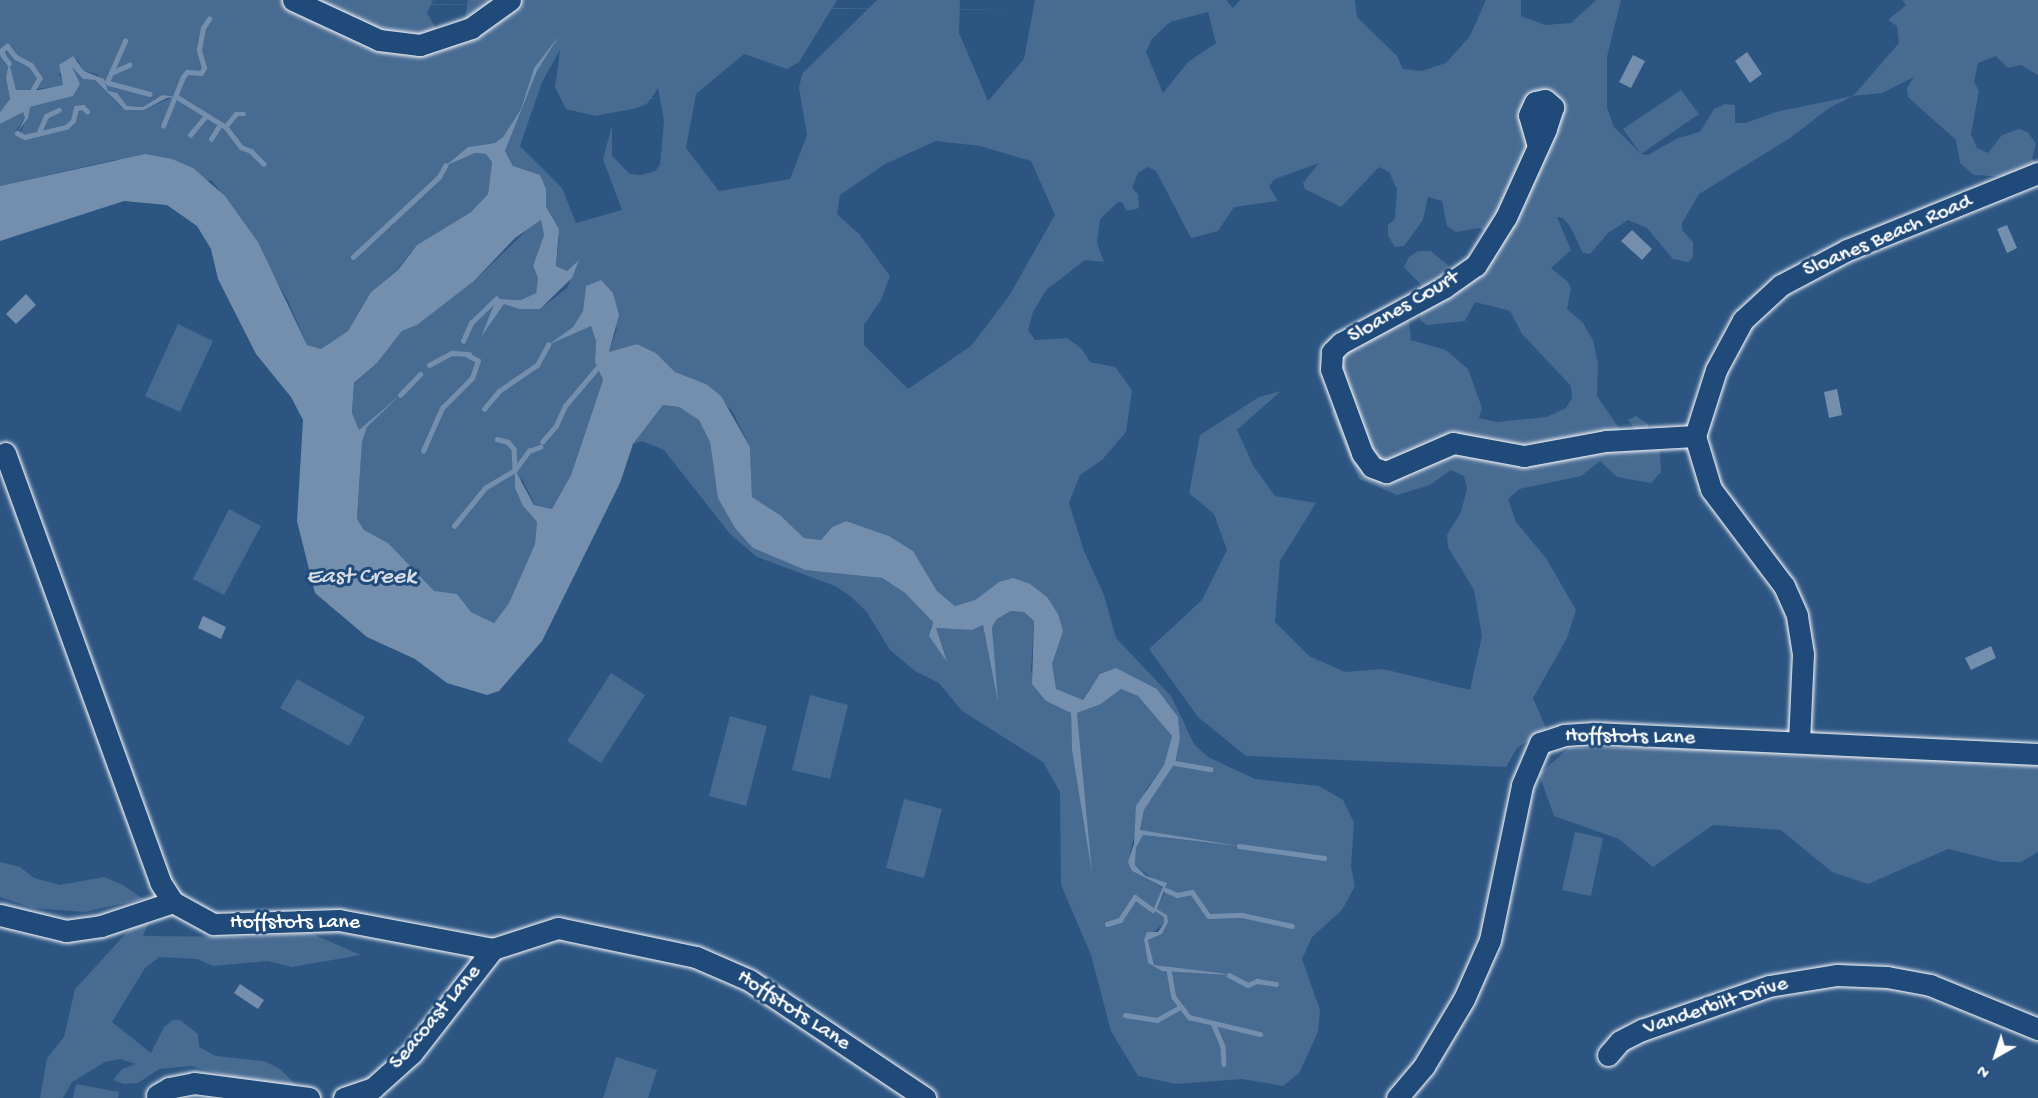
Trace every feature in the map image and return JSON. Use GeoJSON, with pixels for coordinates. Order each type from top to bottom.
{"type":"FeatureCollection","features":[{"type":"Feature","properties":{"kind":"street"},"geometry":{"type":"LineString","coordinates":[[293,0],[379,40],[420,45],[471,28],[510,0]]}},
{"type":"Feature","properties":{"kind":"street","name":"Sloanes Court"},"geometry":{"type":"LineString","coordinates":[[1538,146],[1506,217],[1476,265],[1445,287],[1341,343],[1332,352],[1331,369],[1362,453],[1372,467],[1386,472],[1454,443],[1524,456],[1606,441],[1695,436]]}},
{"type":"Feature","properties":{"kind":"street","name":"Sloanes Beach Road"},"geometry":{"type":"LineString","coordinates":[[1695,436],[1727,345],[1743,320],[1781,285],[1847,250],[2038,173]]}},
{"type":"Feature","properties":{"kind":"street"},"geometry":{"type":"LineString","coordinates":[[1695,436],[1712,489],[1784,586],[1797,615],[1803,654],[1799,742]]}},
{"type":"Feature","properties":{"kind":"street"},"geometry":{"type":"LineString","coordinates":[[0,915],[66,932],[101,926],[173,902],[160,882],[5,453]]}},
{"type":"Feature","properties":{"kind":"street","name":"Hoffstots Lane"},"geometry":{"type":"LineString","coordinates":[[1397,1098],[1424,1066],[1464,999],[1490,940],[1522,785],[1540,744],[1564,735],[1594,733],[2038,754]]}},
{"type":"Feature","properties":{"kind":"street","name":"Hoffstots Lane"},"geometry":{"type":"LineString","coordinates":[[173,902],[213,924],[339,920],[493,949],[558,928],[696,957],[749,980],[925,1098]]}},
{"type":"Feature","properties":{"kind":"street","name":"Seacoast Lane"},"geometry":{"type":"LineString","coordinates":[[344,1098],[373,1088],[412,1053],[493,949]]}},
{"type":"Feature","properties":{"kind":"street","name":"Vanderbilt Drive"},"geometry":{"type":"LineString","coordinates":[[1608,1054],[1620,1041],[1665,1022],[1769,986],[1837,975],[1887,977],[1930,985],[2038,1029]]}},
{"type":"Feature","properties":{"kind":"street"},"geometry":{"type":"LineString","coordinates":[[157,1095],[169,1088],[194,1083],[309,1098]]}},
{"type":"Feature","properties":{"kind":"shaded area"},"geometry":{"type":"Polygon","coordinates":[[[0,0],[433,0],[427,13],[438,32],[464,26],[468,0],[837,0],[799,62],[787,69],[744,54],[696,94],[686,148],[719,191],[790,179],[807,135],[799,88],[802,74],[877,0],[960,0],[959,33],[988,101],[1024,59],[1035,0],[1226,0],[1233,8],[1240,0],[1355,0],[1357,17],[1397,56],[1403,69],[1422,71],[1446,63],[1470,36],[1486,0],[1521,0],[1521,16],[1545,25],[1571,23],[1596,0],[1621,0],[1607,57],[1607,108],[1614,127],[1641,154],[1648,155],[1678,138],[1700,132],[1714,109],[1725,104],[1735,105],[1735,123],[1746,123],[1776,112],[1853,96],[1829,108],[1790,138],[1699,194],[1682,223],[1682,230],[1693,242],[1693,257],[1688,262],[1673,259],[1647,228],[1628,220],[1608,233],[1590,254],[1583,253],[1571,228],[1563,218],[1557,217],[1571,250],[1551,268],[1568,282],[1571,288],[1567,309],[1583,323],[1593,340],[1598,364],[1597,396],[1621,431],[1638,433],[1628,420],[1636,416],[1648,424],[1648,431],[1659,427],[1666,429],[1666,443],[1660,450],[1661,472],[1651,483],[1617,477],[1600,461],[1581,476],[1519,489],[1508,499],[1516,522],[1546,558],[1576,610],[1567,638],[1533,698],[1546,728],[1517,748],[1506,767],[1246,756],[1198,717],[1149,649],[1202,600],[1227,550],[1214,514],[1189,493],[1200,435],[1259,397],[1281,391],[1237,430],[1254,467],[1275,496],[1316,503],[1280,561],[1275,622],[1309,656],[1345,672],[1383,669],[1470,690],[1482,636],[1474,590],[1448,547],[1447,535],[1461,512],[1467,489],[1464,476],[1451,470],[1430,485],[1397,495],[1359,479],[1331,413],[1343,387],[1338,363],[1340,352],[1402,320],[1409,322],[1411,340],[1446,350],[1468,369],[1482,408],[1479,418],[1497,422],[1547,417],[1566,408],[1572,398],[1571,386],[1522,334],[1510,311],[1475,302],[1465,321],[1427,325],[1420,320],[1422,286],[1404,267],[1409,257],[1418,251],[1431,251],[1456,272],[1470,277],[1489,265],[1494,251],[1487,233],[1480,228],[1456,232],[1447,226],[1442,201],[1428,197],[1423,220],[1404,246],[1395,247],[1388,236],[1388,225],[1395,219],[1397,189],[1389,172],[1379,167],[1341,207],[1305,189],[1303,183],[1319,163],[1275,179],[1269,186],[1278,201],[1234,207],[1218,231],[1191,238],[1156,171],[1147,167],[1138,173],[1132,188],[1138,194],[1139,208],[1127,211],[1122,202],[1118,202],[1100,219],[1097,243],[1104,262],[1085,260],[1046,290],[1033,312],[1028,330],[1035,340],[1067,338],[1082,349],[1090,362],[1115,367],[1132,390],[1126,432],[1102,460],[1080,475],[1069,503],[1084,551],[1104,595],[1116,638],[1171,696],[1194,744],[1208,757],[1255,779],[1319,786],[1343,800],[1354,823],[1351,867],[1355,886],[1342,910],[1312,937],[1302,959],[1320,1010],[1318,1032],[1299,1073],[1283,1086],[1242,1079],[1176,1084],[1138,1076],[1111,1031],[1091,955],[1061,885],[1060,792],[1043,762],[962,711],[939,683],[915,671],[890,650],[866,611],[850,596],[835,586],[757,557],[730,534],[664,450],[642,441],[633,444],[663,405],[679,407],[699,419],[710,442],[714,470],[753,548],[805,570],[881,578],[905,593],[933,622],[930,629],[939,643],[936,628],[972,630],[983,625],[997,695],[992,627],[997,619],[1011,611],[1024,612],[1034,621],[1031,671],[1046,701],[1071,713],[1072,750],[1089,844],[1077,713],[1101,704],[1121,689],[1138,696],[1172,736],[1164,765],[1145,791],[1130,854],[1132,871],[1163,888],[1153,910],[1164,917],[1164,923],[1144,940],[1148,963],[1162,971],[1214,973],[1154,965],[1148,940],[1162,934],[1167,915],[1157,909],[1166,890],[1135,865],[1136,848],[1143,835],[1209,843],[1140,831],[1144,810],[1175,763],[1180,739],[1178,717],[1157,689],[1126,673],[1090,688],[1083,700],[1068,696],[1056,689],[1052,680],[1052,664],[1062,631],[999,582],[975,600],[955,606],[937,591],[913,551],[889,536],[846,521],[832,527],[821,540],[804,538],[780,515],[752,497],[750,447],[732,411],[706,384],[675,372],[656,353],[637,344],[609,352],[617,328],[586,287],[583,311],[573,327],[551,343],[591,326],[596,341],[595,362],[603,380],[571,475],[552,509],[535,505],[521,477],[523,506],[537,522],[535,544],[509,603],[494,623],[471,612],[457,595],[434,592],[419,580],[388,543],[364,530],[357,519],[362,442],[367,427],[388,405],[359,430],[352,413],[354,384],[377,363],[402,331],[417,325],[474,281],[532,225],[542,220],[544,235],[533,266],[538,278],[536,293],[521,300],[496,299],[481,337],[504,304],[519,309],[540,309],[567,288],[578,261],[567,271],[556,266],[559,238],[546,207],[546,189],[513,166],[505,151],[537,71],[554,44],[534,68],[521,109],[503,137],[495,143],[468,147],[447,164],[475,153],[486,154],[492,161],[488,194],[471,212],[417,245],[397,270],[371,292],[348,331],[321,349],[307,345],[288,301],[240,217],[212,181],[114,160],[0,186],[0,124],[23,111],[25,118],[16,131],[22,130],[30,107],[73,96],[72,67],[83,79],[95,80],[121,107],[144,110],[173,97],[162,95],[143,107],[127,106],[108,91],[97,74],[84,71],[77,59],[59,74],[64,85],[55,87],[16,91],[11,72],[6,78],[10,99],[0,112],[0,0]],[[1208,12],[1170,22],[1152,39],[1146,52],[1163,93],[1188,62],[1216,43],[1208,12]],[[560,50],[542,82],[520,146],[562,188],[576,223],[622,210],[603,159],[612,126],[612,156],[630,174],[641,175],[655,171],[660,165],[664,121],[658,88],[648,103],[637,108],[595,116],[566,109],[555,87],[560,50]],[[936,141],[885,164],[840,195],[837,214],[860,235],[890,276],[881,300],[864,325],[864,345],[908,389],[971,346],[1009,296],[1055,215],[1031,161],[980,146],[936,141]]]}},
{"type":"Feature","properties":{"kind":"shaded area"},"geometry":{"type":"Polygon","coordinates":[[[1902,0],[2038,0],[2038,75],[2021,65],[2008,68],[1996,56],[1978,63],[1974,82],[1979,91],[1971,134],[1977,148],[1988,153],[2002,135],[2019,129],[2028,132],[2036,144],[2032,159],[2036,163],[2031,169],[2008,177],[1974,175],[1960,163],[1956,140],[1908,97],[1907,88],[1914,77],[1882,93],[1853,96],[1899,43],[1897,26],[1888,20],[1906,5],[1902,0]]]}},
{"type":"Feature","properties":{"kind":"shaded area"},"geometry":{"type":"Polygon","coordinates":[[[1681,90],[1699,114],[1641,154],[1623,129],[1681,90]]]}},
{"type":"Feature","properties":{"kind":"shaded area"},"geometry":{"type":"Polygon","coordinates":[[[178,324],[213,341],[180,412],[145,396],[178,324]]]}},
{"type":"Feature","properties":{"kind":"shaded area"},"geometry":{"type":"Polygon","coordinates":[[[229,509],[261,526],[224,595],[193,579],[229,509]]]}},
{"type":"Feature","properties":{"kind":"shaded area"},"geometry":{"type":"Polygon","coordinates":[[[611,673],[645,695],[601,763],[567,741],[611,673]]]}},
{"type":"Feature","properties":{"kind":"shaded area"},"geometry":{"type":"Polygon","coordinates":[[[297,679],[365,717],[349,746],[280,708],[297,679]]]}},
{"type":"Feature","properties":{"kind":"shaded area"},"geometry":{"type":"Polygon","coordinates":[[[810,695],[848,705],[830,779],[792,770],[810,695]]]}},
{"type":"Feature","properties":{"kind":"shaded area"},"geometry":{"type":"Polygon","coordinates":[[[730,716],[767,726],[746,806],[709,796],[730,716]]]}},
{"type":"Feature","properties":{"kind":"shaded area"},"geometry":{"type":"Polygon","coordinates":[[[1569,748],[1714,748],[2038,764],[2038,852],[2021,862],[2001,862],[1948,849],[1868,884],[1832,872],[1781,830],[1713,825],[1653,867],[1619,839],[1554,816],[1539,774],[1569,748]]]}},
{"type":"Feature","properties":{"kind":"shaded area"},"geometry":{"type":"Polygon","coordinates":[[[904,799],[942,809],[924,878],[886,868],[904,799]]]}},
{"type":"Feature","properties":{"kind":"shaded area"},"geometry":{"type":"Polygon","coordinates":[[[1575,832],[1603,838],[1591,896],[1562,890],[1575,832]]]}},
{"type":"Feature","properties":{"kind":"shaded area"},"geometry":{"type":"Polygon","coordinates":[[[0,862],[20,867],[34,878],[60,885],[104,877],[123,885],[143,899],[84,912],[33,908],[0,897],[0,862]]]}},
{"type":"Feature","properties":{"kind":"shaded area"},"geometry":{"type":"Polygon","coordinates":[[[149,922],[143,936],[245,937],[310,933],[361,955],[292,967],[268,961],[213,966],[197,959],[159,957],[145,968],[112,1022],[151,1053],[164,1027],[173,1020],[180,1020],[198,1034],[199,1047],[216,1056],[264,1061],[280,1069],[298,1087],[259,1084],[191,1066],[159,1069],[138,1083],[124,1084],[113,1080],[122,1069],[136,1064],[120,1059],[105,1062],[72,1082],[63,1098],[40,1098],[47,1058],[64,1037],[75,989],[130,929],[149,922]]]}},
{"type":"Feature","properties":{"kind":"shaded area"},"geometry":{"type":"Polygon","coordinates":[[[616,1057],[657,1070],[648,1098],[603,1098],[616,1057]]]}},
{"type":"Feature","properties":{"kind":"shaded area"},"geometry":{"type":"Polygon","coordinates":[[[76,1084],[119,1092],[118,1098],[73,1098],[76,1084]]]}},
{"type":"Feature","properties":{"kind":"water","name":"East Creek"},"geometry":{"type":"Polygon","coordinates":[[[559,36],[537,71],[505,151],[513,166],[540,175],[546,189],[546,207],[559,229],[556,266],[567,271],[579,260],[572,278],[540,309],[519,309],[504,304],[468,356],[481,337],[496,299],[521,300],[536,293],[538,278],[533,266],[544,235],[541,220],[515,238],[474,281],[417,325],[402,331],[377,363],[354,383],[352,413],[359,430],[400,395],[367,427],[362,442],[357,519],[364,530],[388,543],[434,591],[457,594],[471,612],[494,623],[509,603],[535,544],[537,522],[523,506],[515,488],[515,470],[534,505],[552,509],[571,475],[603,380],[595,362],[596,341],[591,326],[548,345],[573,327],[583,311],[586,286],[601,280],[613,293],[619,315],[609,352],[637,344],[656,353],[675,372],[706,384],[721,396],[750,447],[752,497],[780,515],[804,538],[821,540],[832,527],[846,521],[889,536],[913,551],[937,591],[955,606],[975,600],[999,582],[1013,578],[1030,584],[1047,597],[1058,614],[1063,631],[1052,664],[1056,689],[1083,700],[1100,674],[1116,668],[1157,689],[1178,717],[1180,739],[1175,763],[1144,810],[1140,830],[1239,846],[1143,835],[1136,848],[1135,865],[1146,876],[1167,883],[1157,909],[1167,915],[1168,922],[1162,934],[1148,940],[1154,965],[1229,975],[1162,971],[1148,963],[1144,940],[1147,932],[1158,932],[1164,923],[1164,917],[1153,910],[1163,887],[1132,871],[1128,862],[1134,844],[1136,806],[1164,765],[1172,736],[1138,696],[1121,689],[1101,704],[1077,713],[1092,873],[1072,750],[1071,713],[1046,701],[1032,684],[1034,621],[1024,612],[1011,611],[997,619],[992,627],[998,702],[983,625],[972,630],[936,628],[947,662],[929,636],[933,622],[905,593],[882,578],[805,570],[753,548],[735,528],[718,498],[710,442],[699,420],[679,407],[663,405],[633,444],[620,483],[542,641],[499,691],[487,695],[447,683],[415,659],[367,637],[315,593],[297,521],[303,420],[291,397],[256,354],[218,279],[211,249],[197,226],[167,205],[124,201],[0,241],[0,186],[145,154],[172,159],[193,168],[225,196],[258,242],[307,345],[321,349],[348,331],[371,292],[398,270],[417,245],[471,212],[488,194],[492,162],[486,154],[475,153],[445,166],[468,147],[495,143],[503,137],[521,109],[534,68],[559,36]]]}},
{"type":"Feature","properties":{"kind":"water"},"geometry":{"type":"Polygon","coordinates":[[[1747,52],[1762,74],[1750,83],[1735,61],[1747,52]]]}},
{"type":"Feature","properties":{"kind":"water"},"geometry":{"type":"Polygon","coordinates":[[[1633,55],[1645,61],[1631,88],[1619,82],[1633,55]]]}},
{"type":"Feature","properties":{"kind":"water"},"geometry":{"type":"Polygon","coordinates":[[[73,56],[84,71],[104,79],[108,91],[117,93],[127,106],[143,107],[162,95],[177,97],[167,98],[144,110],[125,110],[95,80],[83,79],[72,67],[80,84],[73,96],[30,107],[28,118],[17,133],[25,118],[23,112],[0,124],[0,112],[10,99],[6,78],[9,63],[16,90],[39,90],[63,85],[59,65],[73,56]]]}},
{"type":"Feature","properties":{"kind":"water"},"geometry":{"type":"Polygon","coordinates":[[[2007,225],[2017,248],[2007,253],[1997,229],[2007,225]]]}},
{"type":"Feature","properties":{"kind":"water"},"geometry":{"type":"Polygon","coordinates":[[[1632,230],[1652,249],[1642,260],[1621,241],[1632,230]]]}},
{"type":"Feature","properties":{"kind":"water"},"geometry":{"type":"Polygon","coordinates":[[[26,294],[36,305],[16,324],[6,314],[26,294]]]}},
{"type":"Feature","properties":{"kind":"water"},"geometry":{"type":"Polygon","coordinates":[[[1837,389],[1842,415],[1829,418],[1824,392],[1837,389]]]}},
{"type":"Feature","properties":{"kind":"water"},"geometry":{"type":"Polygon","coordinates":[[[203,616],[226,627],[221,639],[198,628],[203,616]]]}},
{"type":"Feature","properties":{"kind":"water"},"geometry":{"type":"Polygon","coordinates":[[[1991,646],[1996,658],[1971,670],[1965,658],[1991,646]]]}},
{"type":"Feature","properties":{"kind":"water"},"geometry":{"type":"Polygon","coordinates":[[[240,984],[264,1000],[258,1009],[234,993],[240,984]]]}},
{"type":"Feature","properties":{"kind":"waterway"},"geometry":{"type":"LineString","coordinates":[[163,126],[183,77],[187,72],[201,73],[204,68],[199,50],[203,28],[209,19]]}},
{"type":"Feature","properties":{"kind":"waterway"},"geometry":{"type":"LineString","coordinates":[[107,82],[125,41]]}},
{"type":"Feature","properties":{"kind":"waterway"},"geometry":{"type":"LineString","coordinates":[[3,55],[1,51],[7,46],[16,57],[31,65],[40,78],[34,89]]}},
{"type":"Feature","properties":{"kind":"waterway"},"geometry":{"type":"LineString","coordinates":[[3,55],[9,63]]}},
{"type":"Feature","properties":{"kind":"waterway"},"geometry":{"type":"LineString","coordinates":[[111,73],[129,65]]}},
{"type":"Feature","properties":{"kind":"waterway"},"geometry":{"type":"LineString","coordinates":[[109,83],[150,94]]}},
{"type":"Feature","properties":{"kind":"waterway"},"geometry":{"type":"LineString","coordinates":[[177,97],[226,127],[241,147],[251,151],[264,164]]}},
{"type":"Feature","properties":{"kind":"waterway"},"geometry":{"type":"LineString","coordinates":[[17,133],[25,137],[66,127],[73,121],[76,108],[83,107],[87,111]]}},
{"type":"Feature","properties":{"kind":"waterway"},"geometry":{"type":"LineString","coordinates":[[39,132],[46,116],[59,110]]}},
{"type":"Feature","properties":{"kind":"waterway"},"geometry":{"type":"LineString","coordinates":[[225,127],[236,114],[244,114]]}},
{"type":"Feature","properties":{"kind":"waterway"},"geometry":{"type":"LineString","coordinates":[[190,135],[205,117]]}},
{"type":"Feature","properties":{"kind":"waterway"},"geometry":{"type":"LineString","coordinates":[[211,139],[219,126]]}},
{"type":"Feature","properties":{"kind":"waterway"},"geometry":{"type":"LineString","coordinates":[[353,257],[439,177],[445,166]]}},
{"type":"Feature","properties":{"kind":"waterway"},"geometry":{"type":"LineString","coordinates":[[463,341],[471,323],[496,299]]}},
{"type":"Feature","properties":{"kind":"waterway"},"geometry":{"type":"LineString","coordinates":[[484,409],[499,391],[537,365],[548,345]]}},
{"type":"Feature","properties":{"kind":"waterway"},"geometry":{"type":"LineString","coordinates":[[429,365],[452,353],[469,354]]}},
{"type":"Feature","properties":{"kind":"waterway"},"geometry":{"type":"LineString","coordinates":[[423,451],[442,408],[472,378],[478,361],[468,356]]}},
{"type":"Feature","properties":{"kind":"waterway"},"geometry":{"type":"LineString","coordinates":[[542,442],[556,426],[565,406],[598,367]]}},
{"type":"Feature","properties":{"kind":"waterway"},"geometry":{"type":"LineString","coordinates":[[400,395],[420,374]]}},
{"type":"Feature","properties":{"kind":"waterway"},"geometry":{"type":"LineString","coordinates":[[497,439],[508,442],[514,449],[515,470]]}},
{"type":"Feature","properties":{"kind":"waterway"},"geometry":{"type":"LineString","coordinates":[[454,526],[485,488],[515,470],[529,451],[540,447]]}},
{"type":"Feature","properties":{"kind":"waterway"},"geometry":{"type":"LineString","coordinates":[[1175,763],[1210,769]]}},
{"type":"Feature","properties":{"kind":"waterway"},"geometry":{"type":"LineString","coordinates":[[1239,846],[1324,858]]}},
{"type":"Feature","properties":{"kind":"waterway"},"geometry":{"type":"LineString","coordinates":[[1166,890],[1177,895],[1192,892],[1209,916],[1242,915],[1292,926]]}},
{"type":"Feature","properties":{"kind":"waterway"},"geometry":{"type":"LineString","coordinates":[[1107,924],[1120,920],[1135,897],[1153,910]]}},
{"type":"Feature","properties":{"kind":"waterway"},"geometry":{"type":"LineString","coordinates":[[1169,970],[1174,997],[1189,1017],[1260,1034]]}},
{"type":"Feature","properties":{"kind":"waterway"},"geometry":{"type":"LineString","coordinates":[[1229,975],[1248,985],[1257,981],[1276,984]]}},
{"type":"Feature","properties":{"kind":"waterway"},"geometry":{"type":"LineString","coordinates":[[1125,1015],[1157,1020],[1179,1008]]}},
{"type":"Feature","properties":{"kind":"waterway"},"geometry":{"type":"LineString","coordinates":[[1213,1023],[1223,1046],[1224,1064]]}}]}
